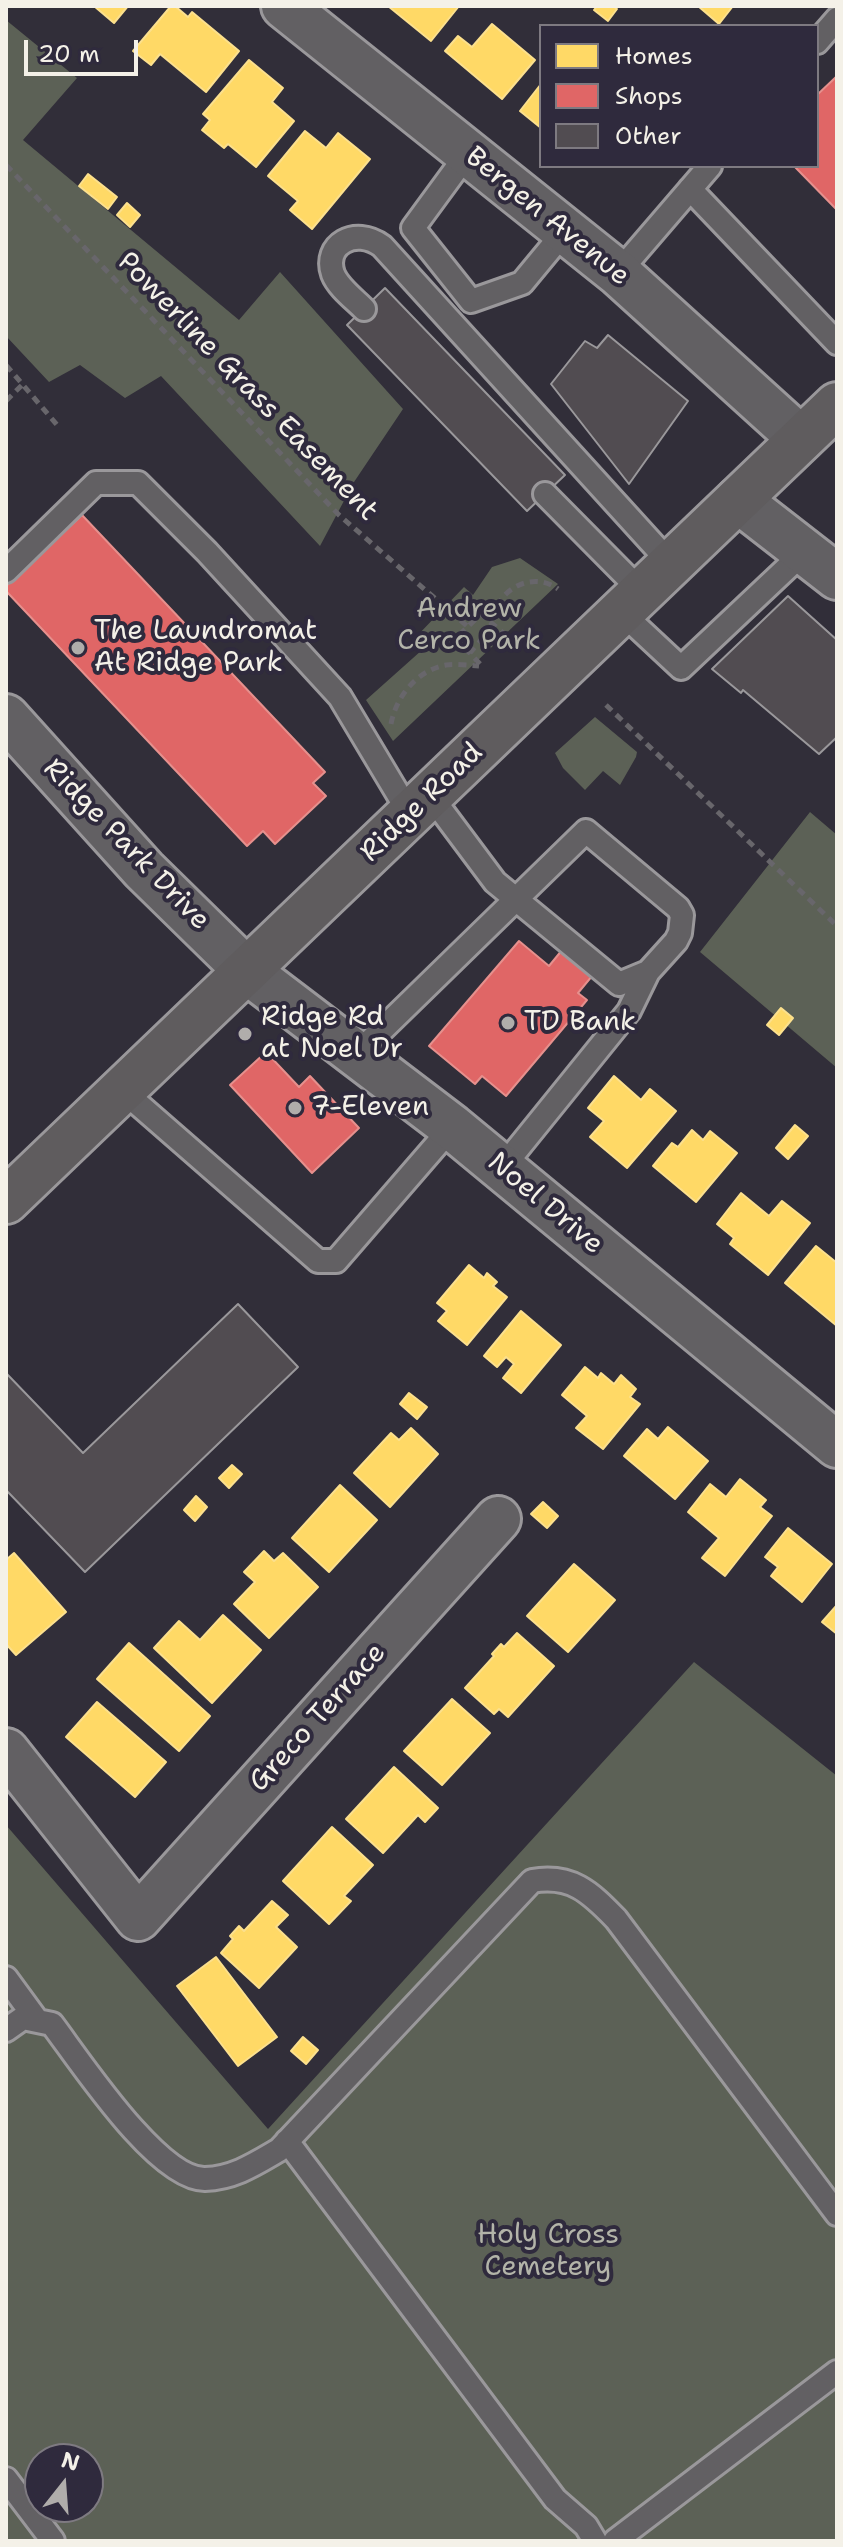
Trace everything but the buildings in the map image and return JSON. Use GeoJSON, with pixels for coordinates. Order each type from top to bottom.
{"type":"FeatureCollection","features":[{"type":"Feature","properties":{"kind":"main road","name":"Ridge Road"},"geometry":{"type":"LineString","coordinates":[[6,1201],[837,405]]}},
{"type":"Feature","properties":{"kind":"street","name":"Bergen Avenue"},"geometry":{"type":"LineString","coordinates":[[284,6],[618,273],[801,439]]}},
{"type":"Feature","properties":{"kind":"street"},"geometry":{"type":"LineString","coordinates":[[738,500],[821,564]]}},
{"type":"Feature","properties":{"kind":"street","name":"Ridge Park Drive"},"geometry":{"type":"LineString","coordinates":[[6,717],[144,870],[247,971]]}},
{"type":"Feature","properties":{"kind":"street","name":"Noel Drive"},"geometry":{"type":"LineString","coordinates":[[247,971],[452,1127],[837,1445]]}},
{"type":"Feature","properties":{"kind":"street","name":"Greco Terrace"},"geometry":{"type":"LineString","coordinates":[[6,1751],[138,1918],[498,1519]]}},
{"type":"Feature","properties":{"kind":"lane"},"geometry":{"type":"LineString","coordinates":[[819,40],[837,19]]}},
{"type":"Feature","properties":{"kind":"lane"},"geometry":{"type":"LineString","coordinates":[[468,153],[413,228],[471,301],[522,283],[565,231]]}},
{"type":"Feature","properties":{"kind":"lane"},"geometry":{"type":"LineString","coordinates":[[618,273],[708,168]]}},
{"type":"Feature","properties":{"kind":"lane"},"geometry":{"type":"LineString","coordinates":[[690,189],[837,343]]}},
{"type":"Feature","properties":{"kind":"lane"},"geometry":{"type":"LineString","coordinates":[[364,309],[331,271],[335,252],[340,245],[349,238],[361,235],[382,246],[645,589],[681,668],[821,564]]}},
{"type":"Feature","properties":{"kind":"lane"},"geometry":{"type":"LineString","coordinates":[[6,571],[96,483],[138,483],[207,552],[340,697],[420,804],[495,882],[619,984],[629,1011]]}},
{"type":"Feature","properties":{"kind":"lane"},"geometry":{"type":"LineString","coordinates":[[545,494],[645,589]]}},
{"type":"Feature","properties":{"kind":"lane"},"geometry":{"type":"LineString","coordinates":[[356,1055],[586,831],[672,902],[682,915],[682,925],[676,941],[648,972],[629,1011],[502,1168]]}},
{"type":"Feature","properties":{"kind":"lane"},"geometry":{"type":"LineString","coordinates":[[619,984],[648,972]]}},
{"type":"Feature","properties":{"kind":"lane"},"geometry":{"type":"LineString","coordinates":[[122,1090],[318,1261],[336,1261],[452,1127]]}},
{"type":"Feature","properties":{"kind":"lane"},"geometry":{"type":"LineString","coordinates":[[6,2030],[23,2018],[52,2024],[149,2149],[179,2172],[202,2179],[239,2173],[279,2150],[532,1881],[549,1878],[581,1888],[616,1919],[837,2214]]}},
{"type":"Feature","properties":{"kind":"lane"},"geometry":{"type":"LineString","coordinates":[[6,1978],[36,2019]]}},
{"type":"Feature","properties":{"kind":"lane"},"geometry":{"type":"LineString","coordinates":[[287,2141],[555,2499],[586,2526],[595,2541]]}},
{"type":"Feature","properties":{"kind":"lane"},"geometry":{"type":"LineString","coordinates":[[615,2541],[837,2372]]}},
{"type":"Feature","properties":{"kind":"lane"},"geometry":{"type":"LineString","coordinates":[[6,2479],[53,2541]]}},
{"type":"Feature","properties":{"kind":"path","name":"Powerline Grass Easement"},"geometry":{"type":"LineString","coordinates":[[6,165],[339,515],[468,627]]}},
{"type":"Feature","properties":{"kind":"path"},"geometry":{"type":"LineString","coordinates":[[6,365],[58,426]]}},
{"type":"Feature","properties":{"kind":"path"},"geometry":{"type":"LineString","coordinates":[[6,401],[23,384]]}},
{"type":"Feature","properties":{"kind":"path"},"geometry":{"type":"LineString","coordinates":[[470,653],[493,623],[494,614],[506,593],[532,580],[548,582],[558,589]]}},
{"type":"Feature","properties":{"kind":"path"},"geometry":{"type":"LineString","coordinates":[[392,732],[391,722],[397,704],[416,679],[445,665],[480,665],[454,640],[481,614],[508,637]]}},
{"type":"Feature","properties":{"kind":"path"},"geometry":{"type":"LineString","coordinates":[[606,705],[837,926]]}},
{"type":"Feature","properties":{"kind":"green space"},"geometry":{"type":"Polygon","coordinates":[[[6,20],[77,78],[23,140],[239,320],[280,272],[403,409],[354,482],[320,546],[161,376],[125,398],[80,365],[49,382],[6,336],[6,20]]]}},
{"type":"Feature","properties":{"kind":"green space","name":"Andrew Cerco Park"},"geometry":{"type":"Polygon","coordinates":[[[520,558],[558,584],[393,741],[366,700],[422,650],[415,638],[464,587],[473,595],[492,567],[520,558]]]}},
{"type":"Feature","properties":{"kind":"green space"},"geometry":{"type":"Polygon","coordinates":[[[595,717],[637,752],[620,785],[603,771],[585,790],[563,768],[555,753],[595,717]]]}},
{"type":"Feature","properties":{"kind":"green space"},"geometry":{"type":"Polygon","coordinates":[[[810,812],[837,835],[837,1068],[700,952],[810,812]]]}},
{"type":"Feature","properties":{"kind":"green space","name":"Holy Cross Cemetery"},"geometry":{"type":"Polygon","coordinates":[[[694,1662],[837,1776],[837,2541],[6,2541],[6,1825],[268,2129],[694,1662]]]}},
{"type":"Feature","properties":{"kind":"place","name":"The Laundromat At Ridge Park"},"geometry":{"type":"Point","coordinates":[78,648]}},
{"type":"Feature","properties":{"kind":"place","name":"TD Bank"},"geometry":{"type":"Point","coordinates":[508,1023]}},
{"type":"Feature","properties":{"kind":"place","name":"Ridge Rd at Noel Dr"},"geometry":{"type":"Point","coordinates":[245,1034]}},
{"type":"Feature","properties":{"kind":"place","name":"7-Eleven"},"geometry":{"type":"Point","coordinates":[295,1108]}}]}
